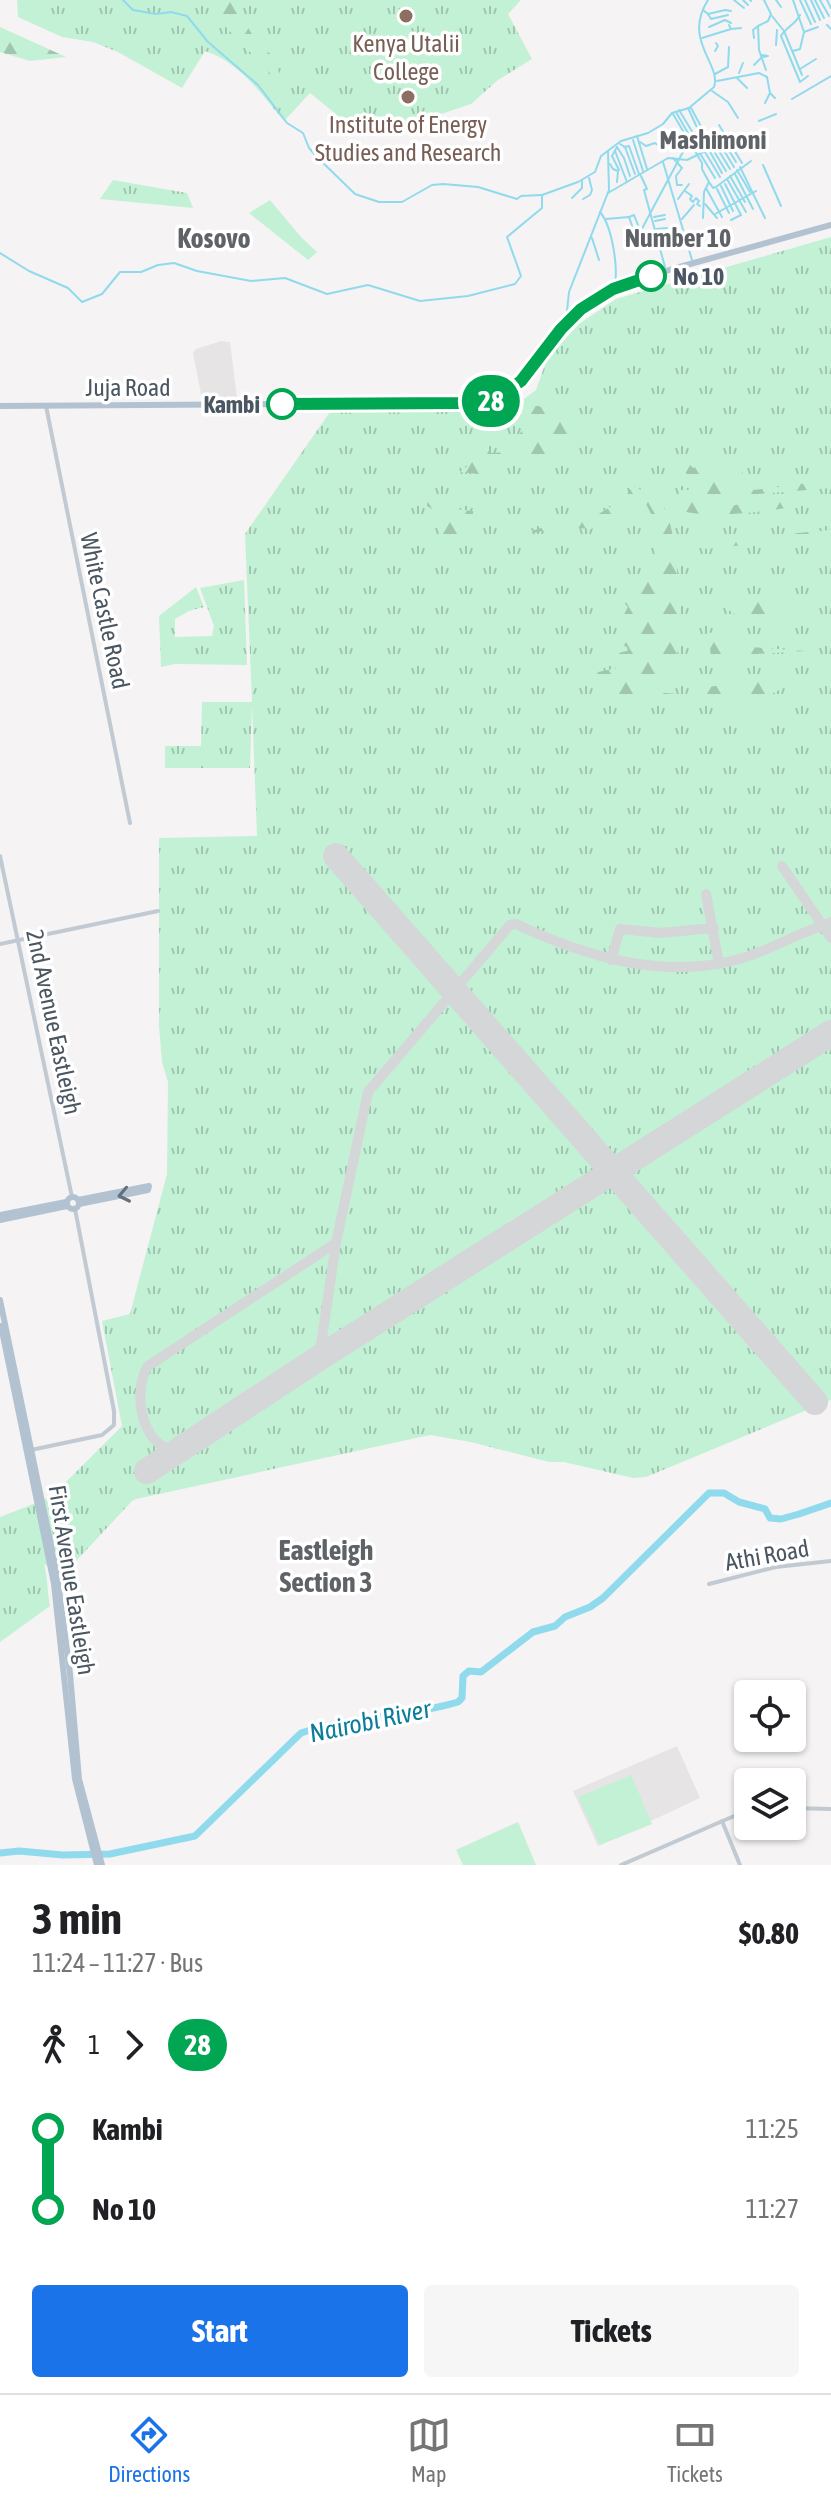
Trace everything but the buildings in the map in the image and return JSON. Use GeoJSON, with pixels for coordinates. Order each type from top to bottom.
{"type":"FeatureCollection","features":[{"type":"Feature","properties":{"kind":"main road","name":"Juja Road"},"geometry":{"type":"LineString","coordinates":[[0,406],[460,403],[495,400],[521,388],[574,315],[613,289],[672,269],[831,225]]}},
{"type":"Feature","properties":{"kind":"main road"},"geometry":{"type":"LineString","coordinates":[[0,1217],[148,1190],[149,1186],[73,1203]]}},
{"type":"Feature","properties":{"kind":"main road","name":"First Avenue Eastleigh"},"geometry":{"type":"LineString","coordinates":[[0,1300],[62,1599],[79,1779],[94,1847]]}},
{"type":"Feature","properties":{"kind":"main road","name":"First Avenue Eastleigh"},"geometry":{"type":"LineString","coordinates":[[0,1321],[54,1584],[75,1779],[99,1862]]}},
{"type":"Feature","properties":{"kind":"street","name":"White Castle Road"},"geometry":{"type":"LineString","coordinates":[[46,406],[130,823]]}},
{"type":"Feature","properties":{"kind":"street","name":"2nd Avenue Eastleigh"},"geometry":{"type":"LineString","coordinates":[[0,856],[114,1411],[114,1425],[102,1435],[31,1450]]}},
{"type":"Feature","properties":{"kind":"street"},"geometry":{"type":"LineString","coordinates":[[0,944],[158,911]]}},
{"type":"Feature","properties":{"kind":"street","name":"Athi Road"},"geometry":{"type":"LineString","coordinates":[[709,1584],[776,1567],[831,1561]]}},
{"type":"Feature","properties":{"kind":"street"},"geometry":{"type":"LineString","coordinates":[[806,1808],[831,1809]]}},
{"type":"Feature","properties":{"kind":"street"},"geometry":{"type":"LineString","coordinates":[[621,1865],[734,1816]]}},
{"type":"Feature","properties":{"kind":"street"},"geometry":{"type":"LineString","coordinates":[[722,1821],[740,1865]]}},
{"type":"Feature","properties":{"kind":"shaded area"},"geometry":{"type":"Polygon","coordinates":[[[221,341],[230,342],[237,398],[202,399],[193,353],[196,349],[221,341]]]}},
{"type":"Feature","properties":{"kind":"shaded area"},"geometry":{"type":"Polygon","coordinates":[[[677,1746],[700,1798],[598,1846],[573,1791],[677,1746]]]}},
{"type":"Feature","properties":{"kind":"green space"},"geometry":{"type":"Polygon","coordinates":[[[17,0],[521,0],[508,14],[532,59],[498,80],[471,104],[414,123],[358,132],[310,93],[284,121],[240,71],[205,51],[182,88],[118,52],[93,42],[62,37],[18,17],[17,0]]]}},
{"type":"Feature","properties":{"kind":"green space"},"geometry":{"type":"Polygon","coordinates":[[[208,0],[232,0],[253,36],[271,55],[288,92],[222,23],[208,0]]]}},
{"type":"Feature","properties":{"kind":"green space"},"geometry":{"type":"Polygon","coordinates":[[[0,27],[66,57],[30,61],[0,52],[0,27]]]}},
{"type":"Feature","properties":{"kind":"green space"},"geometry":{"type":"Polygon","coordinates":[[[113,180],[187,193],[193,208],[100,199],[113,180]]]}},
{"type":"Feature","properties":{"kind":"green space"},"geometry":{"type":"Polygon","coordinates":[[[270,200],[317,252],[308,260],[249,213],[270,200]]]}},
{"type":"Feature","properties":{"kind":"green space"},"geometry":{"type":"Polygon","coordinates":[[[831,237],[831,1400],[646,1477],[633,1478],[564,1462],[549,1462],[430,1435],[136,1499],[63,1575],[44,1564],[50,1606],[0,1642],[0,1517],[51,1497],[122,1426],[102,1321],[130,1314],[167,1174],[168,1082],[162,1062],[159,1026],[159,838],[257,836],[252,704],[250,768],[165,768],[165,746],[201,746],[202,702],[252,702],[245,534],[332,409],[512,408],[536,390],[547,359],[579,324],[616,299],[831,237]]]}},
{"type":"Feature","properties":{"kind":"green space"},"geometry":{"type":"Polygon","coordinates":[[[531,405],[554,409],[583,442],[561,452],[560,444],[541,431],[549,461],[502,463],[495,476],[460,472],[476,459],[483,443],[491,453],[511,452],[510,438],[520,434],[523,426],[508,413],[522,411],[531,405]]]}},
{"type":"Feature","properties":{"kind":"green space"},"geometry":{"type":"Polygon","coordinates":[[[741,435],[754,490],[831,480],[831,488],[709,498],[709,504],[727,506],[831,494],[831,501],[731,514],[691,513],[675,509],[681,490],[704,489],[700,479],[688,476],[677,462],[685,459],[693,468],[709,463],[720,475],[736,484],[742,480],[741,435]]]}},
{"type":"Feature","properties":{"kind":"green space"},"geometry":{"type":"Polygon","coordinates":[[[632,485],[656,499],[666,512],[674,545],[678,591],[679,638],[675,673],[638,678],[653,692],[677,694],[657,701],[637,695],[617,704],[607,695],[594,691],[593,673],[618,668],[614,654],[631,650],[617,641],[628,607],[618,597],[619,577],[651,577],[658,527],[646,504],[634,503],[591,529],[565,527],[511,537],[558,523],[587,521],[625,498],[632,485]]]}},
{"type":"Feature","properties":{"kind":"green space"},"geometry":{"type":"Polygon","coordinates":[[[428,494],[442,500],[445,508],[473,511],[472,540],[440,542],[440,514],[427,506],[428,494]]]}},
{"type":"Feature","properties":{"kind":"green space"},"geometry":{"type":"Polygon","coordinates":[[[831,530],[831,537],[704,549],[698,542],[831,530]]]}},
{"type":"Feature","properties":{"kind":"green space"},"geometry":{"type":"Polygon","coordinates":[[[244,580],[247,665],[175,664],[161,667],[159,616],[196,587],[204,607],[175,619],[175,637],[212,636],[214,626],[200,588],[244,580]]]}},
{"type":"Feature","properties":{"kind":"green space"},"geometry":{"type":"Polygon","coordinates":[[[759,598],[792,603],[789,618],[769,617],[750,624],[718,599],[759,598]]]}},
{"type":"Feature","properties":{"kind":"green space"},"geometry":{"type":"Polygon","coordinates":[[[708,632],[751,647],[805,651],[740,655],[707,670],[711,656],[708,632]]]}},
{"type":"Feature","properties":{"kind":"green space"},"geometry":{"type":"Polygon","coordinates":[[[810,675],[771,694],[759,722],[745,723],[741,698],[726,700],[727,715],[714,716],[711,698],[698,688],[810,675]]]}},
{"type":"Feature","properties":{"kind":"green space"},"geometry":{"type":"Polygon","coordinates":[[[631,1775],[652,1824],[600,1845],[578,1797],[631,1775]]]}},
{"type":"Feature","properties":{"kind":"green space"},"geometry":{"type":"Polygon","coordinates":[[[518,1822],[536,1865],[463,1865],[456,1850],[518,1822]]]}},
{"type":"Feature","properties":{"kind":"waterway"},"geometry":{"type":"LineString","coordinates":[[123,0],[133,10],[187,16],[208,42],[258,85],[287,123],[303,133],[317,157],[355,194],[379,202],[402,202],[432,185],[443,184],[478,187],[517,199],[541,195]]}},
{"type":"Feature","properties":{"kind":"waterway"},"geometry":{"type":"LineString","coordinates":[[0,253],[29,271],[68,288],[82,302],[102,294],[120,272],[141,272],[174,263],[197,271],[251,281],[285,278],[327,294],[368,285],[420,301],[468,296],[515,284],[521,276],[507,237],[542,208],[542,195],[578,182],[595,172],[601,156],[621,141],[648,133],[663,124],[672,113],[689,108],[714,87],[713,69],[699,28],[708,0]]}},
{"type":"Feature","properties":{"kind":"waterway"},"geometry":{"type":"LineString","coordinates":[[734,0],[744,8]]}},
{"type":"Feature","properties":{"kind":"waterway"},"geometry":{"type":"LineString","coordinates":[[743,0],[748,5]]}},
{"type":"Feature","properties":{"kind":"waterway"},"geometry":{"type":"LineString","coordinates":[[764,0],[771,14],[768,21],[758,26],[759,50],[766,70]]}},
{"type":"Feature","properties":{"kind":"waterway"},"geometry":{"type":"LineString","coordinates":[[776,0],[781,7]]}},
{"type":"Feature","properties":{"kind":"waterway"},"geometry":{"type":"LineString","coordinates":[[793,0],[804,32],[800,49],[793,51]]}},
{"type":"Feature","properties":{"kind":"waterway"},"geometry":{"type":"LineString","coordinates":[[800,0],[811,24]]}},
{"type":"Feature","properties":{"kind":"waterway"},"geometry":{"type":"LineString","coordinates":[[805,0],[815,22]]}},
{"type":"Feature","properties":{"kind":"waterway"},"geometry":{"type":"LineString","coordinates":[[811,0],[820,20]]}},
{"type":"Feature","properties":{"kind":"waterway"},"geometry":{"type":"LineString","coordinates":[[815,0],[824,18]]}},
{"type":"Feature","properties":{"kind":"waterway"},"geometry":{"type":"LineString","coordinates":[[820,0],[829,16]]}},
{"type":"Feature","properties":{"kind":"waterway"},"geometry":{"type":"LineString","coordinates":[[827,0],[831,8]]}},
{"type":"Feature","properties":{"kind":"waterway"},"geometry":{"type":"LineString","coordinates":[[703,10],[708,14],[731,11]]}},
{"type":"Feature","properties":{"kind":"waterway"},"geometry":{"type":"LineString","coordinates":[[708,14],[711,19],[728,15]]}},
{"type":"Feature","properties":{"kind":"waterway"},"geometry":{"type":"LineString","coordinates":[[800,15],[781,36],[800,82],[808,76]]}},
{"type":"Feature","properties":{"kind":"waterway"},"geometry":{"type":"LineString","coordinates":[[772,16],[784,31],[802,75]]}},
{"type":"Feature","properties":{"kind":"waterway"},"geometry":{"type":"LineString","coordinates":[[709,27],[725,20],[731,23]]}},
{"type":"Feature","properties":{"kind":"waterway"},"geometry":{"type":"LineString","coordinates":[[702,38],[731,29],[729,25]]}},
{"type":"Feature","properties":{"kind":"waterway"},"geometry":{"type":"LineString","coordinates":[[827,25],[831,29]]}},
{"type":"Feature","properties":{"kind":"waterway"},"geometry":{"type":"LineString","coordinates":[[754,38],[753,30],[758,26]]}},
{"type":"Feature","properties":{"kind":"waterway"},"geometry":{"type":"LineString","coordinates":[[804,32],[818,27]]}},
{"type":"Feature","properties":{"kind":"waterway"},"geometry":{"type":"LineString","coordinates":[[731,29],[741,28]]}},
{"type":"Feature","properties":{"kind":"waterway"},"geometry":{"type":"LineString","coordinates":[[776,45],[777,30]]}},
{"type":"Feature","properties":{"kind":"waterway"},"geometry":{"type":"LineString","coordinates":[[715,51],[716,43]]}},
{"type":"Feature","properties":{"kind":"waterway"},"geometry":{"type":"LineString","coordinates":[[715,74],[728,67],[729,47]]}},
{"type":"Feature","properties":{"kind":"waterway"},"geometry":{"type":"LineString","coordinates":[[762,55],[768,56],[763,57]]}},
{"type":"Feature","properties":{"kind":"waterway"},"geometry":{"type":"LineString","coordinates":[[754,65],[761,58]]}},
{"type":"Feature","properties":{"kind":"waterway"},"geometry":{"type":"LineString","coordinates":[[800,69],[816,59]]}},
{"type":"Feature","properties":{"kind":"waterway"},"geometry":{"type":"LineString","coordinates":[[739,73],[743,63]]}},
{"type":"Feature","properties":{"kind":"waterway"},"geometry":{"type":"LineString","coordinates":[[717,81],[759,73],[767,77],[770,93],[775,98]]}},
{"type":"Feature","properties":{"kind":"waterway"},"geometry":{"type":"LineString","coordinates":[[792,99],[831,76]]}},
{"type":"Feature","properties":{"kind":"waterway"},"geometry":{"type":"LineString","coordinates":[[737,78],[747,88]]}},
{"type":"Feature","properties":{"kind":"waterway"},"geometry":{"type":"LineString","coordinates":[[712,91],[728,102],[738,118]]}},
{"type":"Feature","properties":{"kind":"waterway"},"geometry":{"type":"LineString","coordinates":[[765,103],[770,93]]}},
{"type":"Feature","properties":{"kind":"waterway"},"geometry":{"type":"LineString","coordinates":[[688,108],[706,147]]}},
{"type":"Feature","properties":{"kind":"waterway"},"geometry":{"type":"LineString","coordinates":[[691,108],[711,145]]}},
{"type":"Feature","properties":{"kind":"waterway"},"geometry":{"type":"LineString","coordinates":[[637,238],[693,133],[679,110]]}},
{"type":"Feature","properties":{"kind":"waterway"},"geometry":{"type":"LineString","coordinates":[[676,112],[697,149]]}},
{"type":"Feature","properties":{"kind":"waterway"},"geometry":{"type":"LineString","coordinates":[[673,114],[702,163],[709,182],[704,192],[703,218]]}},
{"type":"Feature","properties":{"kind":"waterway"},"geometry":{"type":"LineString","coordinates":[[759,121],[776,114]]}},
{"type":"Feature","properties":{"kind":"waterway"},"geometry":{"type":"LineString","coordinates":[[719,125],[727,138]]}},
{"type":"Feature","properties":{"kind":"waterway"},"geometry":{"type":"LineString","coordinates":[[712,130],[719,142]]}},
{"type":"Feature","properties":{"kind":"waterway"},"geometry":{"type":"LineString","coordinates":[[637,136],[647,169]]}},
{"type":"Feature","properties":{"kind":"waterway"},"geometry":{"type":"LineString","coordinates":[[608,193],[668,158],[687,160],[732,138]]}},
{"type":"Feature","properties":{"kind":"waterway"},"geometry":{"type":"LineString","coordinates":[[633,140],[643,171]]}},
{"type":"Feature","properties":{"kind":"waterway"},"geometry":{"type":"LineString","coordinates":[[728,140],[742,163]]}},
{"type":"Feature","properties":{"kind":"waterway"},"geometry":{"type":"LineString","coordinates":[[640,142],[646,146],[655,143],[659,146]]}},
{"type":"Feature","properties":{"kind":"waterway"},"geometry":{"type":"LineString","coordinates":[[724,142],[736,162]]}},
{"type":"Feature","properties":{"kind":"waterway"},"geometry":{"type":"LineString","coordinates":[[620,144],[625,147],[635,174]]}},
{"type":"Feature","properties":{"kind":"waterway"},"geometry":{"type":"LineString","coordinates":[[720,144],[734,167]]}},
{"type":"Feature","properties":{"kind":"waterway"},"geometry":{"type":"LineString","coordinates":[[624,147],[629,146],[639,174]]}},
{"type":"Feature","properties":{"kind":"waterway"},"geometry":{"type":"LineString","coordinates":[[716,146],[730,169]]}},
{"type":"Feature","properties":{"kind":"waterway"},"geometry":{"type":"LineString","coordinates":[[617,147],[630,176]]}},
{"type":"Feature","properties":{"kind":"waterway"},"geometry":{"type":"LineString","coordinates":[[617,147],[612,156],[619,170]]}},
{"type":"Feature","properties":{"kind":"waterway"},"geometry":{"type":"LineString","coordinates":[[712,148],[726,171]]}},
{"type":"Feature","properties":{"kind":"waterway"},"geometry":{"type":"LineString","coordinates":[[709,150],[722,173]]}},
{"type":"Feature","properties":{"kind":"waterway"},"geometry":{"type":"LineString","coordinates":[[566,320],[569,292],[609,190],[608,151]]}},
{"type":"Feature","properties":{"kind":"waterway"},"geometry":{"type":"LineString","coordinates":[[615,151],[627,182]]}},
{"type":"Feature","properties":{"kind":"waterway"},"geometry":{"type":"LineString","coordinates":[[705,152],[720,177]]}},
{"type":"Feature","properties":{"kind":"waterway"},"geometry":{"type":"LineString","coordinates":[[701,155],[715,178]]}},
{"type":"Feature","properties":{"kind":"waterway"},"geometry":{"type":"LineString","coordinates":[[673,158],[682,168],[676,176],[677,185],[682,185]]}},
{"type":"Feature","properties":{"kind":"waterway"},"geometry":{"type":"LineString","coordinates":[[709,182],[713,188],[716,187],[751,161]]}},
{"type":"Feature","properties":{"kind":"waterway"},"geometry":{"type":"LineString","coordinates":[[663,162],[692,260]]}},
{"type":"Feature","properties":{"kind":"waterway"},"geometry":{"type":"LineString","coordinates":[[610,164],[618,171],[617,182]]}},
{"type":"Feature","properties":{"kind":"waterway"},"geometry":{"type":"LineString","coordinates":[[763,165],[781,206]]}},
{"type":"Feature","properties":{"kind":"waterway"},"geometry":{"type":"LineString","coordinates":[[740,167],[765,218]]}},
{"type":"Feature","properties":{"kind":"waterway"},"geometry":{"type":"LineString","coordinates":[[737,170],[750,192]]}},
{"type":"Feature","properties":{"kind":"waterway"},"geometry":{"type":"LineString","coordinates":[[735,174],[753,209]]}},
{"type":"Feature","properties":{"kind":"waterway"},"geometry":{"type":"LineString","coordinates":[[641,176],[647,189],[644,190],[665,267]]}},
{"type":"Feature","properties":{"kind":"waterway"},"geometry":{"type":"LineString","coordinates":[[730,176],[745,202]]}},
{"type":"Feature","properties":{"kind":"waterway"},"geometry":{"type":"LineString","coordinates":[[583,199],[592,190],[589,178]]}},
{"type":"Feature","properties":{"kind":"waterway"},"geometry":{"type":"LineString","coordinates":[[727,179],[746,212]]}},
{"type":"Feature","properties":{"kind":"waterway"},"geometry":{"type":"LineString","coordinates":[[572,198],[582,188],[582,181]]}},
{"type":"Feature","properties":{"kind":"waterway"},"geometry":{"type":"LineString","coordinates":[[678,199],[689,184]]}},
{"type":"Feature","properties":{"kind":"waterway"},"geometry":{"type":"LineString","coordinates":[[725,184],[741,215]]}},
{"type":"Feature","properties":{"kind":"waterway"},"geometry":{"type":"LineString","coordinates":[[721,186],[733,211]]}},
{"type":"Feature","properties":{"kind":"waterway"},"geometry":{"type":"LineString","coordinates":[[706,188],[722,217]]}},
{"type":"Feature","properties":{"kind":"waterway"},"geometry":{"type":"LineString","coordinates":[[717,189],[729,213]]}},
{"type":"Feature","properties":{"kind":"waterway"},"geometry":{"type":"LineString","coordinates":[[685,191],[692,196],[690,199],[693,202],[696,198],[700,206]]}},
{"type":"Feature","properties":{"kind":"waterway"},"geometry":{"type":"LineString","coordinates":[[715,214],[756,191]]}},
{"type":"Feature","properties":{"kind":"waterway"},"geometry":{"type":"LineString","coordinates":[[705,204],[717,218]]}},
{"type":"Feature","properties":{"kind":"waterway"},"geometry":{"type":"LineString","coordinates":[[682,219],[694,205]]}},
{"type":"Feature","properties":{"kind":"waterway"},"geometry":{"type":"LineString","coordinates":[[600,212],[613,246],[615,284]]}},
{"type":"Feature","properties":{"kind":"waterway"},"geometry":{"type":"LineString","coordinates":[[629,217],[634,215],[640,230]]}},
{"type":"Feature","properties":{"kind":"waterway"},"geometry":{"type":"LineString","coordinates":[[654,217],[665,215]]}},
{"type":"Feature","properties":{"kind":"waterway"},"geometry":{"type":"LineString","coordinates":[[731,220],[741,215]]}},
{"type":"Feature","properties":{"kind":"waterway"},"geometry":{"type":"LineString","coordinates":[[606,219],[629,217],[640,249]]}},
{"type":"Feature","properties":{"kind":"waterway"},"geometry":{"type":"LineString","coordinates":[[655,221],[665,219]]}},
{"type":"Feature","properties":{"kind":"waterway"},"geometry":{"type":"LineString","coordinates":[[656,229],[667,228]]}},
{"type":"Feature","properties":{"kind":"waterway"},"geometry":{"type":"LineString","coordinates":[[592,238],[599,260]]}},
{"type":"Feature","properties":{"kind":"waterway","name":"Nairobi River"},"geometry":{"type":"LineString","coordinates":[[0,1853],[110,1854],[195,1836],[301,1733],[341,1722],[458,1702],[462,1698],[463,1676],[469,1671],[481,1672],[533,1632],[555,1626],[565,1617],[603,1598],[709,1493],[724,1493],[739,1502],[765,1509],[770,1518],[781,1519],[831,1503]]}},
{"type":"Feature","properties":{"kind":"taxiway"},"geometry":{"type":"LineString","coordinates":[[319,1358],[336,1243],[368,1092],[510,925],[516,924],[570,946],[626,962],[684,967],[743,958],[823,926],[782,866]]}},
{"type":"Feature","properties":{"kind":"taxiway"},"geometry":{"type":"LineString","coordinates":[[706,894],[719,964]]}},
{"type":"Feature","properties":{"kind":"taxiway"},"geometry":{"type":"LineString","coordinates":[[831,922],[823,926],[831,938]]}},
{"type":"Feature","properties":{"kind":"taxiway"},"geometry":{"type":"LineString","coordinates":[[611,960],[620,929],[660,933],[714,928]]}},
{"type":"Feature","properties":{"kind":"taxiway"},"geometry":{"type":"LineString","coordinates":[[186,1447],[172,1449],[160,1444],[144,1422],[140,1392],[148,1366],[336,1243]]}},
{"type":"Feature","properties":{"kind":"runway"},"geometry":{"type":"LineString","coordinates":[[336,856],[815,1402]]}},
{"type":"Feature","properties":{"kind":"runway"},"geometry":{"type":"LineString","coordinates":[[147,1471],[319,1358],[831,1033]]}},
{"type":"Feature","properties":{"kind":"bus line","name":"28"},"geometry":{"type":"LineString","coordinates":[[282,404],[495,400],[515,388],[561,329],[581,309],[613,289],[651,276]]}},
{"type":"Feature","properties":{"kind":"place","name":"Kenya Utalii College"},"geometry":{"type":"Point","coordinates":[406,16]}},
{"type":"Feature","properties":{"kind":"place","name":"Institute of Energy Studies and Research"},"geometry":{"type":"Point","coordinates":[408,97]}},
{"type":"Feature","properties":{"kind":"place","name":"No 10"},"geometry":{"type":"Point","coordinates":[651,276]}},
{"type":"Feature","properties":{"kind":"place","name":"Kambi"},"geometry":{"type":"Point","coordinates":[282,404]}},
{"type":"Feature","properties":{"kind":"district","name":"Mashimoni"},"geometry":{"type":"Point","coordinates":[713,140]}},
{"type":"Feature","properties":{"kind":"district","name":"Kosovo"},"geometry":{"type":"Point","coordinates":[214,238]}},
{"type":"Feature","properties":{"kind":"district","name":"Number 10"},"geometry":{"type":"Point","coordinates":[678,238]}},
{"type":"Feature","properties":{"kind":"district","name":"Eastleigh Section 3"},"geometry":{"type":"Point","coordinates":[326,1566]}}]}
